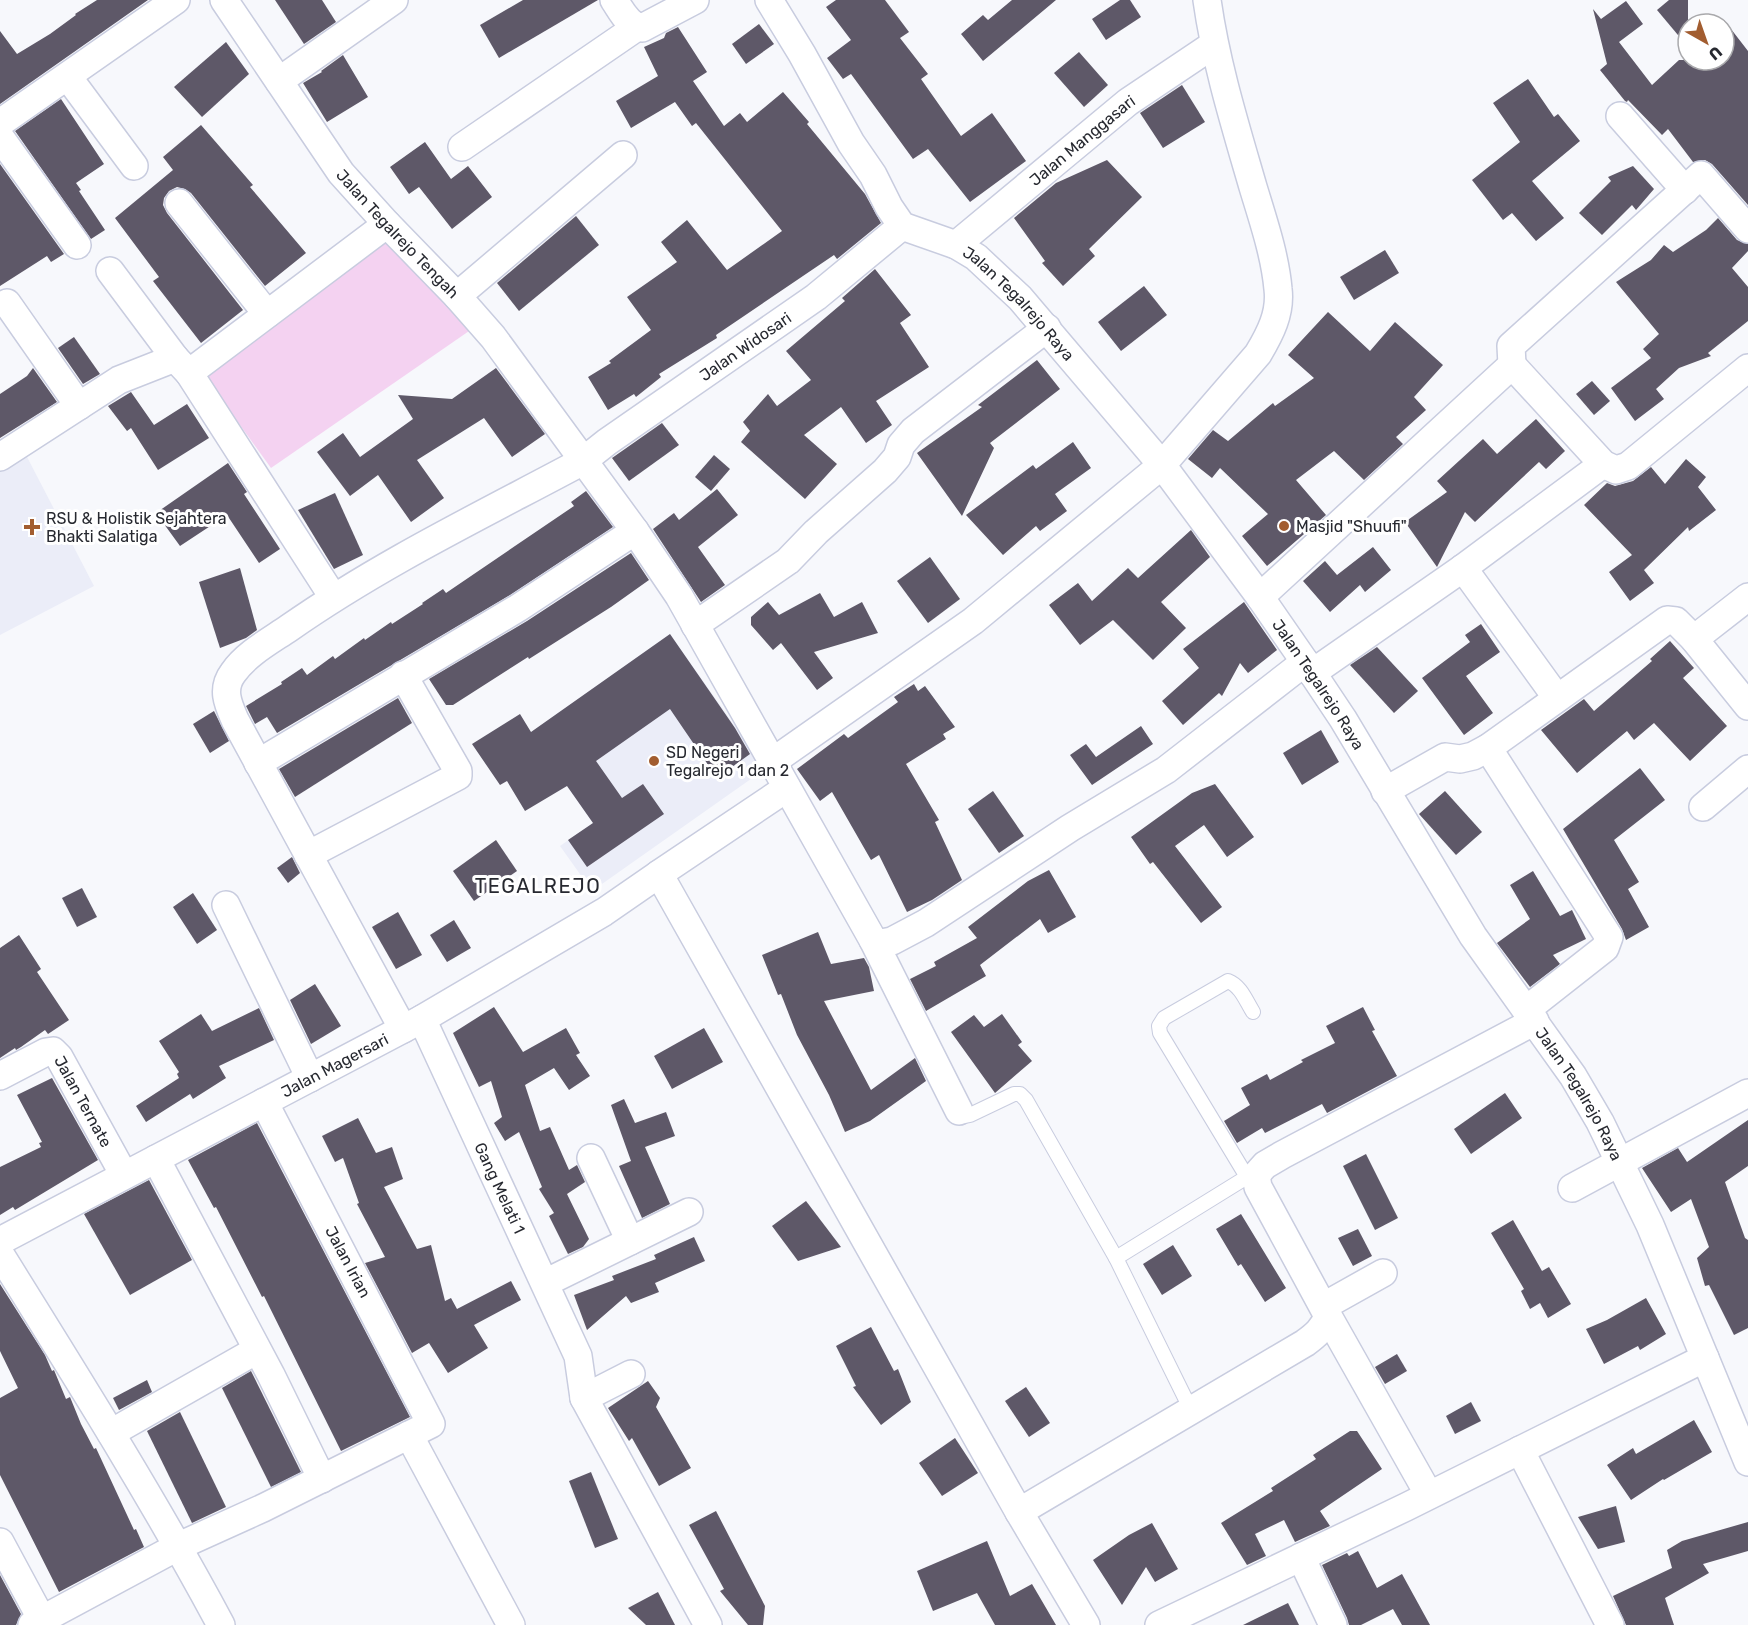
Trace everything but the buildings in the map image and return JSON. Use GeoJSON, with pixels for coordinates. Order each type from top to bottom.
{"type":"FeatureCollection","features":[{"type":"Feature","properties":{"kind":"street"},"geometry":{"type":"LineString","coordinates":[[0,123],[176,0]]}},
{"type":"Feature","properties":{"kind":"street","name":"Jalan Tegalrejo Tengah"},"geometry":{"type":"LineString","coordinates":[[224,0],[341,173],[457,296],[595,451],[635,531],[679,596],[873,940],[959,1111]]}},
{"type":"Feature","properties":{"kind":"street"},"geometry":{"type":"LineString","coordinates":[[279,81],[394,0]]}},
{"type":"Feature","properties":{"kind":"street"},"geometry":{"type":"LineString","coordinates":[[614,0],[627,19],[637,27]]}},
{"type":"Feature","properties":{"kind":"street"},"geometry":{"type":"LineString","coordinates":[[462,147],[637,27],[651,24],[694,0]]}},
{"type":"Feature","properties":{"kind":"street"},"geometry":{"type":"LineString","coordinates":[[769,0],[851,143],[902,226]]}},
{"type":"Feature","properties":{"kind":"street"},"geometry":{"type":"LineString","coordinates":[[772,762],[973,621],[1162,465],[1258,354],[1269,335],[1277,313],[1279,290],[1268,240],[1214,45],[1207,0]]}},
{"type":"Feature","properties":{"kind":"street","name":"Jalan Manggasari"},"geometry":{"type":"LineString","coordinates":[[956,245],[1128,102],[1214,45]]}},
{"type":"Feature","properties":{"kind":"street"},"geometry":{"type":"LineString","coordinates":[[68,77],[134,166]]}},
{"type":"Feature","properties":{"kind":"street"},"geometry":{"type":"LineString","coordinates":[[1620,117],[1685,190]]}},
{"type":"Feature","properties":{"kind":"street"},"geometry":{"type":"LineString","coordinates":[[0,137],[76,245]]}},
{"type":"Feature","properties":{"kind":"street"},"geometry":{"type":"LineString","coordinates":[[457,296],[623,155]]}},
{"type":"Feature","properties":{"kind":"street"},"geometry":{"type":"LineString","coordinates":[[1748,229],[1701,175],[1511,346],[1512,365],[1603,465],[1616,470],[1628,466],[1748,368]]}},
{"type":"Feature","properties":{"kind":"street"},"geometry":{"type":"LineString","coordinates":[[179,203],[267,314]]}},
{"type":"Feature","properties":{"kind":"street"},"geometry":{"type":"LineString","coordinates":[[0,457],[119,381],[182,366],[267,314],[387,224]]}},
{"type":"Feature","properties":{"kind":"street","name":"Jalan Tegalrejo Raya"},"geometry":{"type":"LineString","coordinates":[[902,226],[956,245],[976,257],[1020,298],[1162,465],[1309,667],[1473,936],[1573,1076],[1620,1161],[1650,1225],[1748,1462]]}},
{"type":"Feature","properties":{"kind":"street","name":"Jalan Widosari"},"geometry":{"type":"LineString","coordinates":[[258,763],[228,705],[225,691],[231,674],[245,659],[333,597],[595,451],[816,297],[902,226]]}},
{"type":"Feature","properties":{"kind":"street"},"geometry":{"type":"LineString","coordinates":[[110,271],[182,366],[333,597]]}},
{"type":"Feature","properties":{"kind":"street"},"geometry":{"type":"LineString","coordinates":[[7,303],[79,406]]}},
{"type":"Feature","properties":{"kind":"street"},"geometry":{"type":"LineString","coordinates":[[695,625],[788,561],[816,532],[885,471],[897,457],[901,445],[913,431],[1047,328]]}},
{"type":"Feature","properties":{"kind":"street"},"geometry":{"type":"LineString","coordinates":[[1260,597],[1512,365]]}},
{"type":"Feature","properties":{"kind":"street"},"geometry":{"type":"LineString","coordinates":[[873,940],[881,943],[892,941],[926,923],[1070,828],[1166,770],[1309,667],[1462,568],[1603,465]]}},
{"type":"Feature","properties":{"kind":"street"},"geometry":{"type":"LineString","coordinates":[[258,763],[518,608],[635,531]]}},
{"type":"Feature","properties":{"kind":"street"},"geometry":{"type":"LineString","coordinates":[[1462,568],[1557,698]]}},
{"type":"Feature","properties":{"kind":"street"},"geometry":{"type":"LineString","coordinates":[[1694,639],[1748,597]]}},
{"type":"Feature","properties":{"kind":"street"},"geometry":{"type":"LineString","coordinates":[[1385,791],[1445,757],[1460,759],[1473,756],[1488,748],[1667,620],[1676,621],[1694,639],[1748,706]]}},
{"type":"Feature","properties":{"kind":"street"},"geometry":{"type":"LineString","coordinates":[[308,855],[458,776],[458,771],[403,675]]}},
{"type":"Feature","properties":{"kind":"street"},"geometry":{"type":"LineString","coordinates":[[1429,1496],[1252,1176],[1282,1155],[1530,1016],[1609,943],[1609,937],[1488,748]]}},
{"type":"Feature","properties":{"kind":"street","name":"Gang Melati 1"},"geometry":{"type":"LineString","coordinates":[[258,763],[308,855],[412,1024],[545,1283],[578,1356],[584,1398]]}},
{"type":"Feature","properties":{"kind":"street"},"geometry":{"type":"LineString","coordinates":[[1704,807],[1748,769]]}},
{"type":"Feature","properties":{"kind":"street","name":"Jalan Magersari"},"geometry":{"type":"LineString","coordinates":[[0,1241],[412,1024],[604,912],[787,788]]}},
{"type":"Feature","properties":{"kind":"street"},"geometry":{"type":"LineString","coordinates":[[659,874],[1019,1512],[1086,1625]]}},
{"type":"Feature","properties":{"kind":"street"},"geometry":{"type":"LineString","coordinates":[[226,905],[310,1078]]}},
{"type":"Feature","properties":{"kind":"street","name":"Jalan Ternate"},"geometry":{"type":"LineString","coordinates":[[0,1076],[46,1052],[53,1051],[124,1175]]}},
{"type":"Feature","properties":{"kind":"street"},"geometry":{"type":"LineString","coordinates":[[1572,1188],[1748,1093]]}},
{"type":"Feature","properties":{"kind":"street","name":"Jalan Irian"},"geometry":{"type":"LineString","coordinates":[[264,1102],[511,1625]]}},
{"type":"Feature","properties":{"kind":"street"},"geometry":{"type":"LineString","coordinates":[[591,1158],[630,1241]]}},
{"type":"Feature","properties":{"kind":"street"},"geometry":{"type":"LineString","coordinates":[[156,1159],[322,1479]]}},
{"type":"Feature","properties":{"kind":"street"},"geometry":{"type":"LineString","coordinates":[[545,1283],[689,1212]]}},
{"type":"Feature","properties":{"kind":"street"},"geometry":{"type":"LineString","coordinates":[[0,1254],[179,1546],[221,1625]]}},
{"type":"Feature","properties":{"kind":"street"},"geometry":{"type":"LineString","coordinates":[[1019,1512],[1317,1334],[1324,1327],[1326,1311],[1383,1273]]}},
{"type":"Feature","properties":{"kind":"street"},"geometry":{"type":"LineString","coordinates":[[111,1433],[257,1350]]}},
{"type":"Feature","properties":{"kind":"street"},"geometry":{"type":"LineString","coordinates":[[1159,1625],[1429,1496],[1705,1358]]}},
{"type":"Feature","properties":{"kind":"street"},"geometry":{"type":"LineString","coordinates":[[631,1374],[584,1398],[708,1625]]}},
{"type":"Feature","properties":{"kind":"street"},"geometry":{"type":"LineString","coordinates":[[0,1542],[37,1622],[179,1546],[420,1430]]}},
{"type":"Feature","properties":{"kind":"street"},"geometry":{"type":"LineString","coordinates":[[1520,1450],[1610,1625]]}},
{"type":"Feature","properties":{"kind":"street"},"geometry":{"type":"LineString","coordinates":[[1301,1557],[1333,1625]]}},
{"type":"Feature","properties":{"kind":"lane"},"geometry":{"type":"LineString","coordinates":[[1116,1258],[1252,1176],[1160,1033],[1159,1026],[1164,1018],[1228,981],[1241,991],[1253,1012]]}},
{"type":"Feature","properties":{"kind":"lane"},"geometry":{"type":"LineString","coordinates":[[959,1111],[965,1116],[1014,1094],[1020,1094],[1026,1100],[1116,1258],[1191,1410]]}},
{"type":"Feature","properties":{"kind":"shaded area"},"geometry":{"type":"Polygon","coordinates":[[[387,233],[472,329],[271,468],[201,371],[387,233]]]}},
{"type":"Feature","properties":{"kind":"shaded area","name":"RSU & Holistik Sejahtera Bhakti Salatiga"},"geometry":{"type":"Polygon","coordinates":[[[26,455],[94,586],[0,635],[0,468],[26,455]]]}},
{"type":"Feature","properties":{"kind":"shaded area","name":"SD Negeri Tegalrejo 1 dan 2"},"geometry":{"type":"Polygon","coordinates":[[[670,634],[765,769],[592,891],[560,846],[593,823],[530,733],[670,634]]]}},
{"type":"Feature","properties":{"kind":"place","name":"Masjid \"Shuufi\""},"geometry":{"type":"Point","coordinates":[1284,526]}},
{"type":"Feature","properties":{"kind":"place","name":"RSU & Holistik Sejahtera Bhakti Salatiga"},"geometry":{"type":"Point","coordinates":[32,527]}},
{"type":"Feature","properties":{"kind":"place","name":"SD Negeri Tegalrejo 1 dan 2"},"geometry":{"type":"Point","coordinates":[654,761]}},
{"type":"Feature","properties":{"kind":"district","name":"TEGALREJO"},"geometry":{"type":"Point","coordinates":[538,886]}}]}
